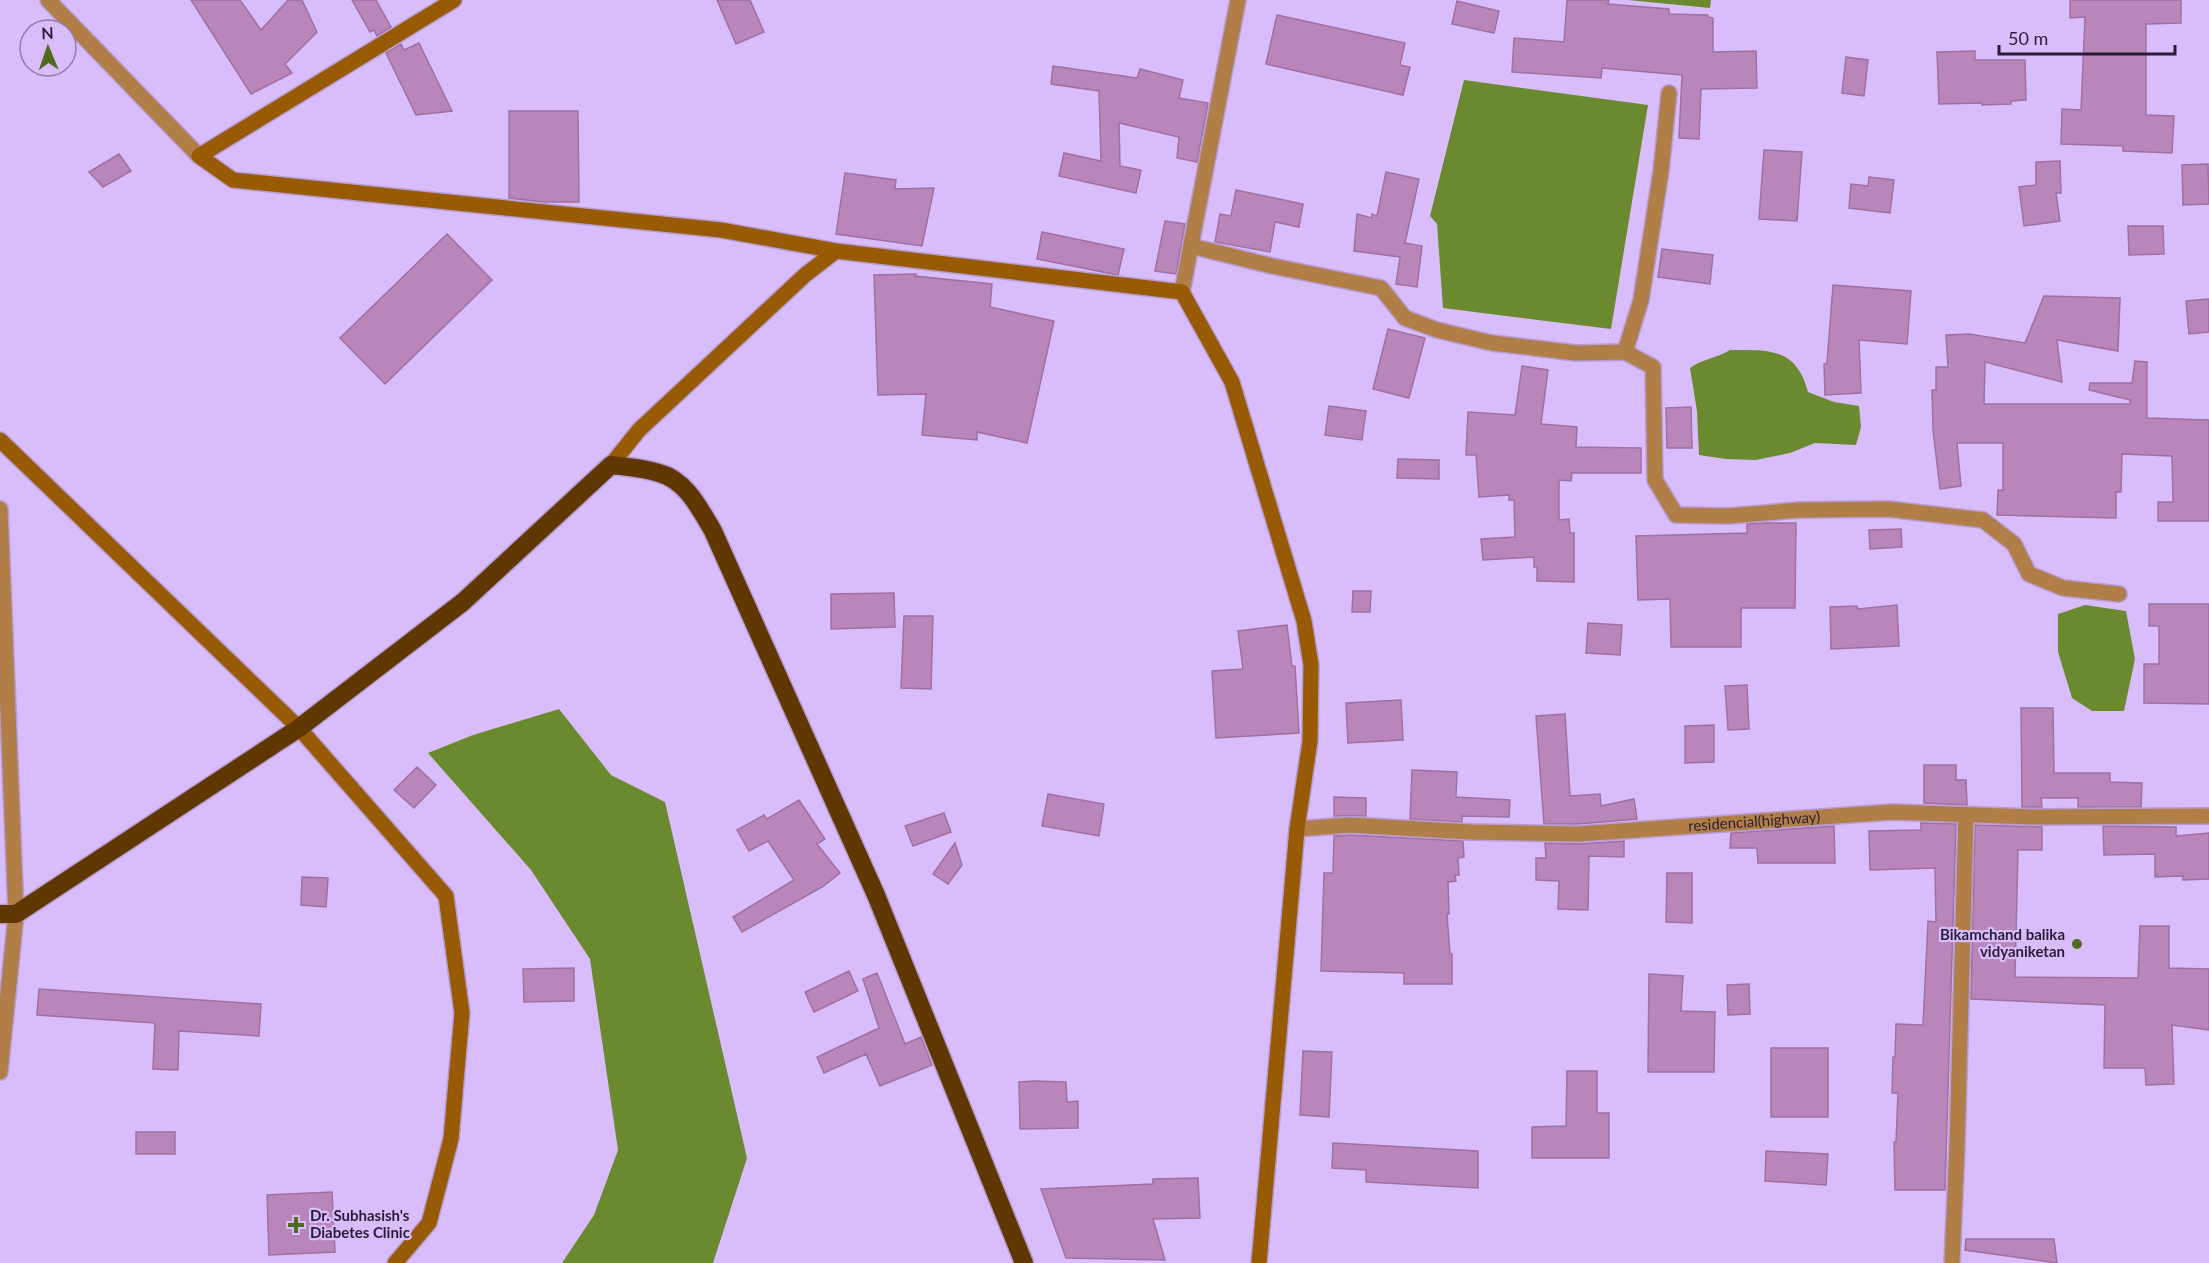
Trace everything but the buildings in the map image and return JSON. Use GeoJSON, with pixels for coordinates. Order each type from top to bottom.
{"type":"FeatureCollection","features":[{"type":"Feature","properties":{"kind":"highway"},"geometry":{"type":"LineString","coordinates":[[8,914],[299,728],[463,602],[611,465],[661,473],[677,483],[696,502],[713,531],[876,895],[1024,1263]]}},
{"type":"Feature","properties":{"kind":"street"},"geometry":{"type":"LineString","coordinates":[[48,0],[199,156],[233,180],[721,230],[836,251],[1182,292]]}},
{"type":"Feature","properties":{"kind":"street"},"geometry":{"type":"LineString","coordinates":[[199,156],[454,0]]}},
{"type":"Feature","properties":{"kind":"street"},"geometry":{"type":"LineString","coordinates":[[1238,0],[1182,292],[1232,382],[1304,621],[1311,665],[1310,741],[1297,830],[1259,1263]]}},
{"type":"Feature","properties":{"kind":"street"},"geometry":{"type":"LineString","coordinates":[[1625,352],[1641,300],[1661,171],[1669,93]]}},
{"type":"Feature","properties":{"kind":"street"},"geometry":{"type":"LineString","coordinates":[[1191,246],[1272,266],[1382,288],[1405,318],[1459,335],[1492,343],[1576,353],[1625,352],[1653,367],[1655,480],[1676,515],[1728,516],[1800,510],[1888,509],[1983,520],[2014,544],[2029,574],[2063,588],[2119,594]]}},
{"type":"Feature","properties":{"kind":"street"},"geometry":{"type":"LineString","coordinates":[[611,465],[639,430],[805,275],[836,251]]}},
{"type":"Feature","properties":{"kind":"street"},"geometry":{"type":"LineString","coordinates":[[0,440],[299,728],[446,896],[462,1013],[450,1139],[429,1223],[395,1263]]}},
{"type":"Feature","properties":{"kind":"street"},"geometry":{"type":"LineString","coordinates":[[0,509],[8,914],[0,1072]]}},
{"type":"Feature","properties":{"kind":"street","name":"residencial(highway)"},"geometry":{"type":"LineString","coordinates":[[1297,830],[1350,825],[1471,832],[1578,834],[1893,812],[2032,817],[2209,816]]}},
{"type":"Feature","properties":{"kind":"street"},"geometry":{"type":"LineString","coordinates":[[1952,1263],[1966,815]]}},
{"type":"Feature","properties":{"kind":"shaded area"},"geometry":{"type":"Polygon","coordinates":[[[1628,0],[1711,0],[1710,8],[1628,0]]]}},
{"type":"Feature","properties":{"kind":"shaded area"},"geometry":{"type":"Polygon","coordinates":[[[1464,80],[1648,105],[1611,329],[1443,308],[1437,224],[1430,216],[1464,80]]]}},
{"type":"Feature","properties":{"kind":"shaded area"},"geometry":{"type":"Polygon","coordinates":[[[1730,350],[1757,350],[1779,354],[1796,366],[1808,392],[1834,402],[1859,406],[1861,427],[1856,445],[1815,443],[1790,453],[1756,460],[1699,455],[1697,411],[1690,368],[1730,350]]]}},
{"type":"Feature","properties":{"kind":"shaded area"},"geometry":{"type":"Polygon","coordinates":[[[2085,605],[2126,611],[2135,659],[2124,711],[2092,711],[2072,698],[2058,652],[2058,614],[2085,605]]]}},
{"type":"Feature","properties":{"kind":"shaded area"},"geometry":{"type":"Polygon","coordinates":[[[559,709],[611,775],[665,802],[747,1158],[713,1263],[562,1263],[594,1215],[618,1150],[590,959],[531,870],[428,753],[473,735],[559,709]]]}},
{"type":"Feature","properties":{"kind":"place","name":"Bikamchand balika vidyaniketan"},"geometry":{"type":"Point","coordinates":[2077,944]}},
{"type":"Feature","properties":{"kind":"place","name":"Dr. Subhasish's Diabetes Clinic"},"geometry":{"type":"Point","coordinates":[296,1225]}}]}
